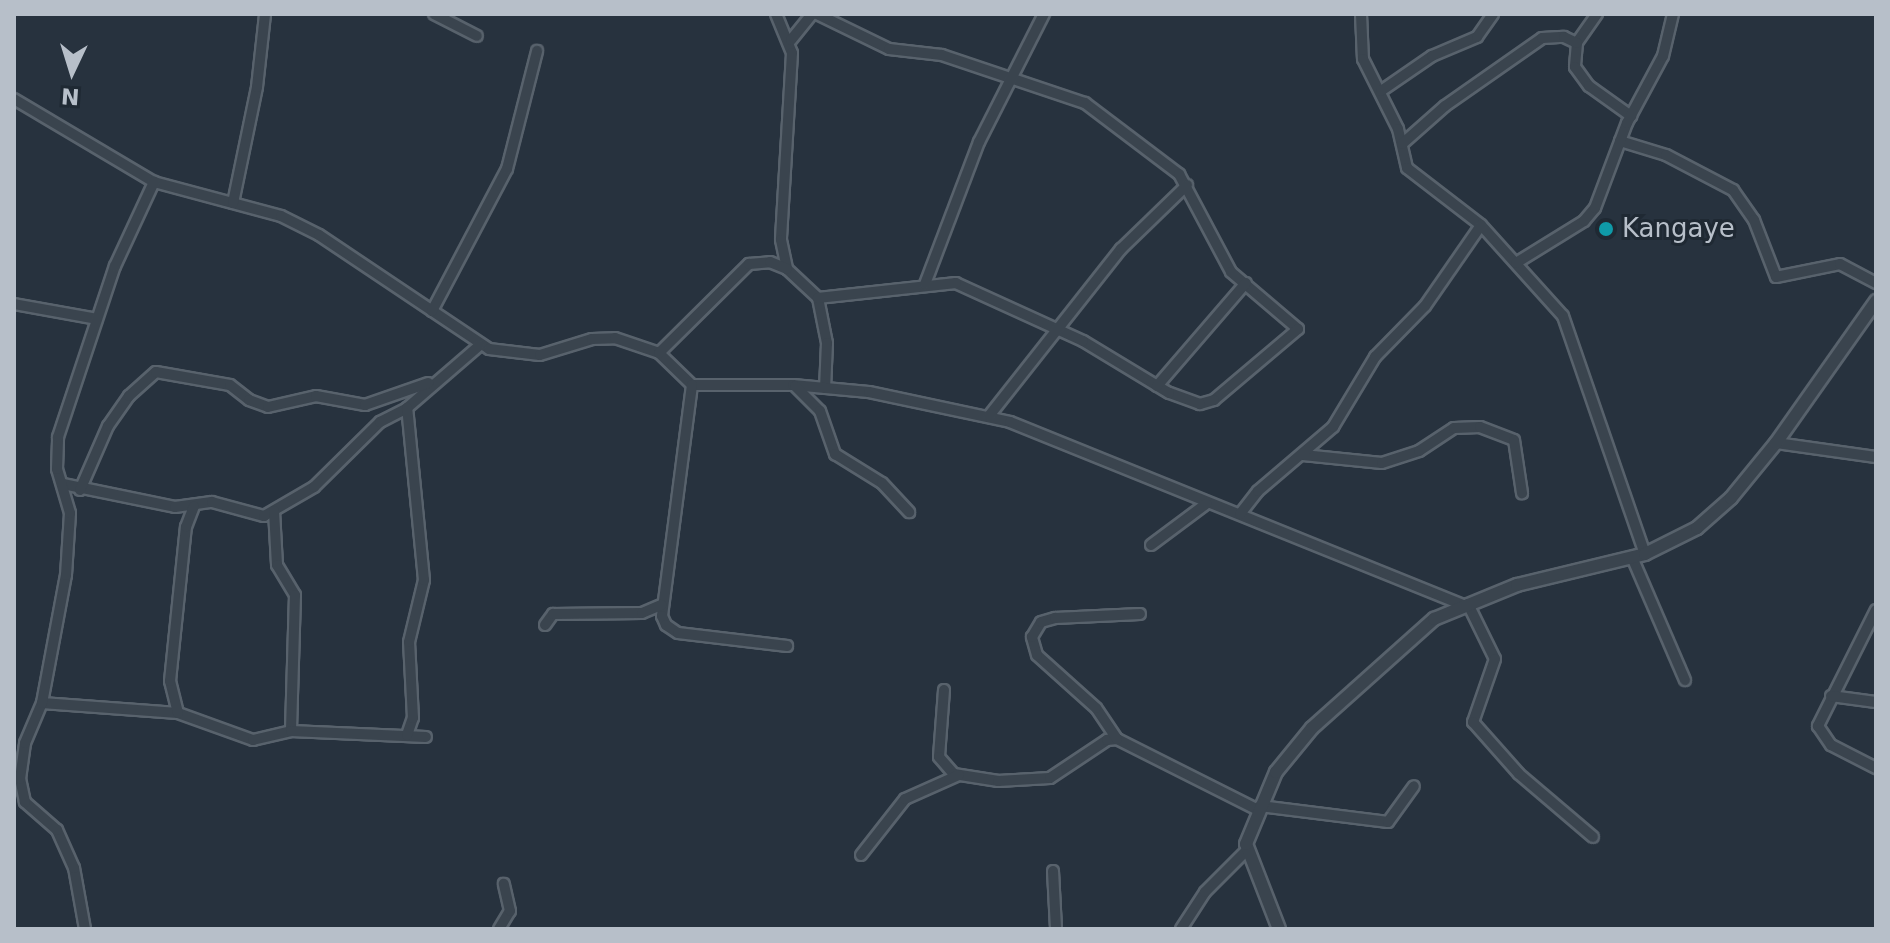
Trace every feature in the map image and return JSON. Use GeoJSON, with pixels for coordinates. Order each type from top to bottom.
{"type":"FeatureCollection","features":[{"type":"Feature","properties":{"kind":"street"},"geometry":{"type":"LineString","coordinates":[[233,203],[257,87],[265,14]]}},
{"type":"Feature","properties":{"kind":"street"},"geometry":{"type":"LineString","coordinates":[[434,14],[477,36]]}},
{"type":"Feature","properties":{"kind":"street"},"geometry":{"type":"LineString","coordinates":[[776,14],[791,40],[781,240],[787,269]]}},
{"type":"Feature","properties":{"kind":"street"},"geometry":{"type":"LineString","coordinates":[[791,40],[814,14],[889,49],[942,55],[1085,103],[1171,165],[1187,185],[1231,272],[1294,321],[1294,336],[1214,400],[1187,402],[1083,341],[1055,332],[956,283],[818,298]]}},
{"type":"Feature","properties":{"kind":"street"},"geometry":{"type":"LineString","coordinates":[[925,284],[953,202],[1044,14]]}},
{"type":"Feature","properties":{"kind":"street"},"geometry":{"type":"LineString","coordinates":[[1361,14],[1363,59],[1381,91],[1415,178],[1481,225],[1563,316],[1639,555],[1685,680]]}},
{"type":"Feature","properties":{"kind":"street"},"geometry":{"type":"LineString","coordinates":[[1381,91],[1432,56],[1477,37],[1493,14]]}},
{"type":"Feature","properties":{"kind":"street"},"geometry":{"type":"LineString","coordinates":[[1597,14],[1577,43],[1574,60],[1581,79],[1631,116]]}},
{"type":"Feature","properties":{"kind":"street"},"geometry":{"type":"LineString","coordinates":[[1516,263],[1584,221],[1595,208],[1631,116],[1663,56],[1673,14]]}},
{"type":"Feature","properties":{"kind":"street"},"geometry":{"type":"LineString","coordinates":[[1402,144],[1445,106],[1542,38],[1564,37],[1577,43]]}},
{"type":"Feature","properties":{"kind":"street"},"geometry":{"type":"LineString","coordinates":[[432,311],[507,169],[537,51]]}},
{"type":"Feature","properties":{"kind":"street"},"geometry":{"type":"LineString","coordinates":[[14,99],[154,182],[281,216],[319,235],[480,345],[540,355],[592,339],[615,338],[659,353],[692,385],[825,388],[989,416],[1095,453],[1206,504],[1240,514],[1466,604],[1495,659],[1473,722],[1519,774],[1593,837]]}},
{"type":"Feature","properties":{"kind":"street"},"geometry":{"type":"LineString","coordinates":[[1620,141],[1666,155],[1733,190],[1754,220],[1776,277],[1840,264],[1876,283]]}},
{"type":"Feature","properties":{"kind":"street"},"geometry":{"type":"LineString","coordinates":[[85,929],[74,868],[57,830],[25,802],[17,779],[25,743],[42,703],[66,575],[70,513],[58,437],[121,250],[154,182]]}},
{"type":"Feature","properties":{"kind":"street"},"geometry":{"type":"LineString","coordinates":[[989,416],[1121,249],[1187,185]]}},
{"type":"Feature","properties":{"kind":"street"},"geometry":{"type":"LineString","coordinates":[[1240,514],[1258,491],[1333,427],[1375,357],[1425,306],[1481,225]]}},
{"type":"Feature","properties":{"kind":"street"},"geometry":{"type":"LineString","coordinates":[[659,353],[749,264],[770,262],[787,269],[818,298],[827,343],[825,388]]}},
{"type":"Feature","properties":{"kind":"street"},"geometry":{"type":"LineString","coordinates":[[1157,386],[1246,283]]}},
{"type":"Feature","properties":{"kind":"street"},"geometry":{"type":"LineString","coordinates":[[1181,929],[1205,892],[1247,850],[1259,808],[1276,772],[1312,728],[1407,639],[1466,604],[1517,585],[1639,555],[1697,528],[1731,498],[1776,443],[1876,301]]}},
{"type":"Feature","properties":{"kind":"street"},"geometry":{"type":"LineString","coordinates":[[14,304],[97,319]]}},
{"type":"Feature","properties":{"kind":"street"},"geometry":{"type":"LineString","coordinates":[[63,484],[80,490],[175,507],[212,502],[253,516],[274,511],[314,487],[380,422],[407,408],[431,383],[480,345]]}},
{"type":"Feature","properties":{"kind":"street"},"geometry":{"type":"LineString","coordinates":[[80,490],[108,426],[129,396],[156,372],[230,385],[249,400],[268,407],[316,396],[365,405],[431,383]]}},
{"type":"Feature","properties":{"kind":"street"},"geometry":{"type":"LineString","coordinates":[[692,385],[661,605],[666,625],[678,633],[787,646]]}},
{"type":"Feature","properties":{"kind":"street"},"geometry":{"type":"LineString","coordinates":[[793,385],[820,411],[835,454],[882,483],[909,512]]}},
{"type":"Feature","properties":{"kind":"street"},"geometry":{"type":"LineString","coordinates":[[407,408],[424,580],[409,642],[413,718],[407,735]]}},
{"type":"Feature","properties":{"kind":"street"},"geometry":{"type":"LineString","coordinates":[[1303,455],[1382,463],[1419,451],[1454,428],[1480,427],[1514,440],[1522,493]]}},
{"type":"Feature","properties":{"kind":"street"},"geometry":{"type":"LineString","coordinates":[[1776,443],[1876,457]]}},
{"type":"Feature","properties":{"kind":"street"},"geometry":{"type":"LineString","coordinates":[[1151,545],[1206,504]]}},
{"type":"Feature","properties":{"kind":"street"},"geometry":{"type":"LineString","coordinates":[[178,713],[170,681],[186,527],[194,506]]}},
{"type":"Feature","properties":{"kind":"street"},"geometry":{"type":"LineString","coordinates":[[175,507],[186,527]]}},
{"type":"Feature","properties":{"kind":"street"},"geometry":{"type":"LineString","coordinates":[[274,511],[277,565],[295,595],[291,731]]}},
{"type":"Feature","properties":{"kind":"street"},"geometry":{"type":"LineString","coordinates":[[545,625],[553,614],[642,613],[661,605]]}},
{"type":"Feature","properties":{"kind":"street"},"geometry":{"type":"LineString","coordinates":[[1876,610],[1818,719],[1821,737],[1876,768]]}},
{"type":"Feature","properties":{"kind":"street"},"geometry":{"type":"LineString","coordinates":[[1140,614],[1055,618],[1041,622],[1032,637],[1037,655],[1096,708],[1117,739],[1259,808],[1388,822],[1414,786]]}},
{"type":"Feature","properties":{"kind":"street"},"geometry":{"type":"LineString","coordinates":[[944,690],[939,757],[947,769],[959,775],[998,781],[1050,778],[1107,740],[1117,739]]}},
{"type":"Feature","properties":{"kind":"street"},"geometry":{"type":"LineString","coordinates":[[1831,696],[1876,702]]}},
{"type":"Feature","properties":{"kind":"street"},"geometry":{"type":"LineString","coordinates":[[42,703],[178,713],[240,738],[291,731],[426,737]]}},
{"type":"Feature","properties":{"kind":"street"},"geometry":{"type":"LineString","coordinates":[[861,855],[905,799],[959,775]]}},
{"type":"Feature","properties":{"kind":"street"},"geometry":{"type":"LineString","coordinates":[[1247,850],[1279,929]]}},
{"type":"Feature","properties":{"kind":"street"},"geometry":{"type":"LineString","coordinates":[[1053,871],[1056,929]]}},
{"type":"Feature","properties":{"kind":"street"},"geometry":{"type":"LineString","coordinates":[[499,929],[510,911],[504,884]]}},
{"type":"Feature","properties":{"kind":"place","name":"Kangaye"},"geometry":{"type":"Point","coordinates":[1606,229]}}]}
